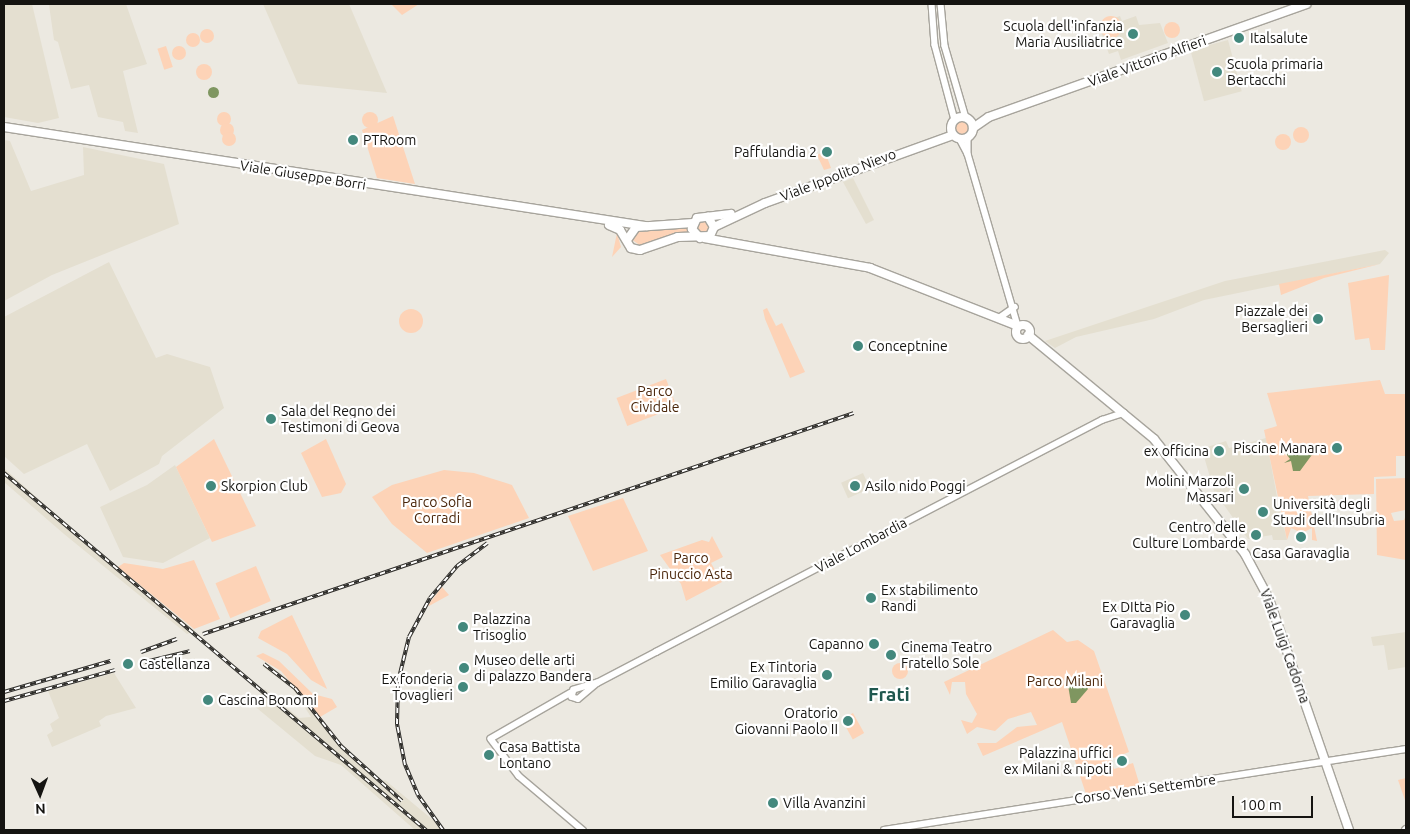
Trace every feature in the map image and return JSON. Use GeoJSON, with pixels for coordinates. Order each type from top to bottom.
{"type":"FeatureCollection","features":[{"type":"Feature","properties":{"kind":"main road","name":"Viale Vittorio Alfieri"},"geometry":{"type":"LineString","coordinates":[[958,131],[969,122],[989,118],[1306,4]]}},
{"type":"Feature","properties":{"kind":"main road"},"geometry":{"type":"LineString","coordinates":[[958,131],[969,122]]}},
{"type":"Feature","properties":{"kind":"main road","name":"Viale Giuseppe Borri"},"geometry":{"type":"LineString","coordinates":[[4,128],[602,222],[646,226]]}},
{"type":"Feature","properties":{"kind":"main road","name":"Viale Ippolito Nievo"},"geometry":{"type":"LineString","coordinates":[[646,226],[693,223],[708,218],[738,213],[958,131]]}},
{"type":"Feature","properties":{"kind":"main road","name":"Viale Ippolito Nievo"},"geometry":{"type":"LineString","coordinates":[[702,238],[738,213]]}},
{"type":"Feature","properties":{"kind":"main road"},"geometry":{"type":"LineString","coordinates":[[708,218],[713,229],[740,244]]}},
{"type":"Feature","properties":{"kind":"main road"},"geometry":{"type":"LineString","coordinates":[[602,222],[618,229],[631,248],[640,250],[678,237],[702,238],[870,268],[1019,327],[1026,337]]}},
{"type":"Feature","properties":{"kind":"main road"},"geometry":{"type":"LineString","coordinates":[[693,223],[693,232],[702,238]]}},
{"type":"Feature","properties":{"kind":"main road"},"geometry":{"type":"LineString","coordinates":[[627,240],[632,229],[646,226]]}},
{"type":"Feature","properties":{"kind":"main road"},"geometry":{"type":"LineString","coordinates":[[988,314],[1019,327]]}},
{"type":"Feature","properties":{"kind":"main road","name":"Viale Luigi Cadorna"},"geometry":{"type":"LineString","coordinates":[[1019,327],[1018,339],[1026,337],[1126,412],[1197,488],[1255,573],[1275,614],[1349,830]]}},
{"type":"Feature","properties":{"kind":"street"},"geometry":{"type":"LineString","coordinates":[[932,4],[935,45],[958,131],[968,154],[1019,327]]}},
{"type":"Feature","properties":{"kind":"street"},"geometry":{"type":"LineString","coordinates":[[941,4],[946,51],[969,122]]}},
{"type":"Feature","properties":{"kind":"street"},"geometry":{"type":"LineString","coordinates":[[997,318],[1015,309]]}},
{"type":"Feature","properties":{"kind":"street","name":"Viale Lombardia"},"geometry":{"type":"LineString","coordinates":[[583,830],[519,776],[490,739],[1102,420],[1126,412]]}},
{"type":"Feature","properties":{"kind":"street","name":"Corso Venti Settembre"},"geometry":{"type":"LineString","coordinates":[[884,830],[1327,763],[1406,749]]}},
{"type":"Feature","properties":{"kind":"shaded area"},"geometry":{"type":"Polygon","coordinates":[[[4,4],[32,4],[59,118],[38,123],[4,117],[4,4]]]}},
{"type":"Feature","properties":{"kind":"shaded area"},"geometry":{"type":"Polygon","coordinates":[[[45,4],[126,4],[147,64],[123,71],[138,133],[125,131],[123,122],[98,117],[89,85],[71,89],[58,42],[54,40],[49,5],[45,4]]]}},
{"type":"Feature","properties":{"kind":"shaded area"},"geometry":{"type":"Polygon","coordinates":[[[263,4],[349,4],[387,93],[298,84],[263,4]]]}},
{"type":"Feature","properties":{"kind":"shaded area","name":"Scuola dell'infanzia Maria Ausiliatrice"},"geometry":{"type":"Polygon","coordinates":[[[1120,16],[1122,21],[1136,16],[1139,25],[1160,23],[1168,43],[1121,60],[1118,51],[1109,54],[1098,24],[1120,16]]]}},
{"type":"Feature","properties":{"kind":"shaded area","name":"Scuola primaria Bertacchi"},"geometry":{"type":"Polygon","coordinates":[[[1228,40],[1242,91],[1204,101],[1190,50],[1228,40]]]}},
{"type":"Feature","properties":{"kind":"shaded area"},"geometry":{"type":"Polygon","coordinates":[[[213,86],[219,92],[213,98],[207,92],[213,86]]]}},
{"type":"Feature","properties":{"kind":"shaded area"},"geometry":{"type":"Polygon","coordinates":[[[4,140],[10,141],[31,191],[84,175],[83,147],[164,164],[179,224],[52,275],[4,301],[4,140]]]}},
{"type":"Feature","properties":{"kind":"shaded area"},"geometry":{"type":"Polygon","coordinates":[[[853,178],[874,220],[866,224],[843,182],[853,178]]]}},
{"type":"Feature","properties":{"kind":"shaded area"},"geometry":{"type":"Polygon","coordinates":[[[1385,250],[1389,253],[1380,264],[1204,300],[1154,319],[1076,337],[1055,348],[1045,341],[1225,281],[1385,250]]]}},
{"type":"Feature","properties":{"kind":"shaded area"},"geometry":{"type":"Polygon","coordinates":[[[109,262],[156,358],[167,354],[210,367],[224,408],[162,456],[159,464],[110,491],[87,444],[24,474],[4,456],[4,317],[109,262]]]}},
{"type":"Feature","properties":{"kind":"shaded area","name":"Molini Marzoli Massari"},"geometry":{"type":"Polygon","coordinates":[[[1266,438],[1287,540],[1273,540],[1272,535],[1248,539],[1214,491],[1205,460],[1204,448],[1226,441],[1229,448],[1266,438]]]}},
{"type":"Feature","properties":{"kind":"shaded area"},"geometry":{"type":"Polygon","coordinates":[[[1292,447],[1301,455],[1307,447],[1314,452],[1300,471],[1293,471],[1291,461],[1284,463],[1290,459],[1284,451],[1292,447]]]}},
{"type":"Feature","properties":{"kind":"shaded area"},"geometry":{"type":"Polygon","coordinates":[[[175,465],[210,538],[163,563],[123,557],[100,507],[147,485],[175,465]]]}},
{"type":"Feature","properties":{"kind":"shaded area"},"geometry":{"type":"Polygon","coordinates":[[[4,468],[66,524],[195,631],[187,634],[64,534],[4,482],[4,468]]]}},
{"type":"Feature","properties":{"kind":"shaded area","name":"Asilo nido Poggi"},"geometry":{"type":"Polygon","coordinates":[[[863,473],[870,489],[848,498],[841,483],[863,473]]]}},
{"type":"Feature","properties":{"kind":"shaded area"},"geometry":{"type":"Polygon","coordinates":[[[1406,632],[1406,667],[1388,670],[1384,645],[1373,646],[1371,637],[1406,632]]]}},
{"type":"Feature","properties":{"kind":"shaded area"},"geometry":{"type":"Polygon","coordinates":[[[265,662],[296,685],[331,733],[380,782],[385,780],[445,830],[415,830],[341,765],[315,756],[252,704],[265,689],[299,718],[311,717],[292,688],[263,667],[265,662]]]}},
{"type":"Feature","properties":{"kind":"shaded area"},"geometry":{"type":"Polygon","coordinates":[[[114,673],[136,708],[106,716],[99,721],[101,726],[52,747],[47,735],[53,731],[50,724],[59,718],[48,691],[114,673]]]}},
{"type":"Feature","properties":{"kind":"shaded area"},"geometry":{"type":"Polygon","coordinates":[[[1084,679],[1088,689],[1076,703],[1071,703],[1068,685],[1084,679]]]}},
{"type":"Feature","properties":{"kind":"green space"},"geometry":{"type":"Polygon","coordinates":[[[391,4],[419,4],[402,15],[391,4]]]}},
{"type":"Feature","properties":{"kind":"green space"},"geometry":{"type":"Polygon","coordinates":[[[1111,16],[1119,19],[1122,27],[1119,35],[1111,38],[1103,35],[1100,27],[1103,19],[1111,16]]]}},
{"type":"Feature","properties":{"kind":"green space"},"geometry":{"type":"Polygon","coordinates":[[[1172,22],[1178,24],[1180,30],[1178,36],[1172,38],[1166,36],[1164,30],[1166,24],[1172,22]]]}},
{"type":"Feature","properties":{"kind":"green space"},"geometry":{"type":"Polygon","coordinates":[[[204,29],[210,29],[214,36],[210,43],[204,43],[200,39],[200,33],[204,29]]]}},
{"type":"Feature","properties":{"kind":"green space"},"geometry":{"type":"Polygon","coordinates":[[[190,33],[196,33],[200,40],[196,47],[190,47],[186,43],[186,37],[190,33]]]}},
{"type":"Feature","properties":{"kind":"green space"},"geometry":{"type":"Polygon","coordinates":[[[166,46],[173,67],[164,70],[157,49],[166,46]]]}},
{"type":"Feature","properties":{"kind":"green space"},"geometry":{"type":"Polygon","coordinates":[[[176,46],[182,46],[186,53],[182,60],[176,60],[172,56],[172,50],[176,46]]]}},
{"type":"Feature","properties":{"kind":"green space"},"geometry":{"type":"Polygon","coordinates":[[[204,64],[212,72],[204,80],[196,72],[204,64]]]}},
{"type":"Feature","properties":{"kind":"green space"},"geometry":{"type":"Polygon","coordinates":[[[224,112],[229,114],[231,119],[229,124],[224,126],[219,124],[217,119],[219,114],[224,112]]]}},
{"type":"Feature","properties":{"kind":"green space"},"geometry":{"type":"Polygon","coordinates":[[[370,112],[378,120],[370,128],[362,120],[370,112]]]}},
{"type":"Feature","properties":{"kind":"green space"},"geometry":{"type":"Polygon","coordinates":[[[393,116],[415,184],[377,178],[362,130],[393,116]]]}},
{"type":"Feature","properties":{"kind":"green space"},"geometry":{"type":"Polygon","coordinates":[[[962,120],[970,128],[962,136],[954,128],[962,120]]]}},
{"type":"Feature","properties":{"kind":"green space"},"geometry":{"type":"Polygon","coordinates":[[[227,123],[232,125],[234,130],[232,135],[227,137],[222,135],[220,130],[222,125],[227,123]]]}},
{"type":"Feature","properties":{"kind":"green space"},"geometry":{"type":"Polygon","coordinates":[[[1298,127],[1304,127],[1309,132],[1307,141],[1298,143],[1293,138],[1293,132],[1298,127]]]}},
{"type":"Feature","properties":{"kind":"green space"},"geometry":{"type":"Polygon","coordinates":[[[229,132],[234,134],[236,139],[234,144],[229,146],[224,144],[222,139],[224,134],[229,132]]]}},
{"type":"Feature","properties":{"kind":"green space"},"geometry":{"type":"Polygon","coordinates":[[[1280,134],[1286,134],[1291,139],[1289,148],[1280,150],[1275,145],[1275,139],[1280,134]]]}},
{"type":"Feature","properties":{"kind":"green space"},"geometry":{"type":"Polygon","coordinates":[[[821,153],[827,157],[831,168],[824,170],[817,155],[821,153]]]}},
{"type":"Feature","properties":{"kind":"green space"},"geometry":{"type":"Polygon","coordinates":[[[705,221],[708,222],[708,232],[701,233],[698,232],[697,225],[698,222],[705,221]]]}},
{"type":"Feature","properties":{"kind":"green space"},"geometry":{"type":"Polygon","coordinates":[[[688,228],[689,233],[641,246],[631,239],[636,230],[688,228]]]}},
{"type":"Feature","properties":{"kind":"green space"},"geometry":{"type":"Polygon","coordinates":[[[617,233],[621,247],[612,257],[617,233]]]}},
{"type":"Feature","properties":{"kind":"green space"},"geometry":{"type":"Polygon","coordinates":[[[1380,264],[1324,278],[1281,295],[1279,284],[1380,264]]]}},
{"type":"Feature","properties":{"kind":"green space"},"geometry":{"type":"Polygon","coordinates":[[[1389,275],[1385,350],[1371,350],[1369,338],[1355,340],[1348,283],[1389,275]]]}},
{"type":"Feature","properties":{"kind":"green space"},"geometry":{"type":"Polygon","coordinates":[[[767,308],[776,326],[782,323],[805,372],[790,378],[765,319],[763,310],[767,308]]]}},
{"type":"Feature","properties":{"kind":"green space"},"geometry":{"type":"Polygon","coordinates":[[[411,309],[416,310],[422,316],[422,326],[416,332],[411,333],[406,332],[400,326],[399,321],[400,316],[406,310],[411,309]]]}},
{"type":"Feature","properties":{"kind":"green space","name":"Parco Cividale"},"geometry":{"type":"Polygon","coordinates":[[[666,379],[677,407],[627,426],[617,398],[666,379]]]}},
{"type":"Feature","properties":{"kind":"green space","name":"Piscine Manara"},"geometry":{"type":"Polygon","coordinates":[[[1380,380],[1385,394],[1406,394],[1406,456],[1396,456],[1396,476],[1374,477],[1374,494],[1308,496],[1317,541],[1312,540],[1312,528],[1302,533],[1291,528],[1287,540],[1264,430],[1277,426],[1267,393],[1380,380]]]}},
{"type":"Feature","properties":{"kind":"green space","name":"Skorpion Club"},"geometry":{"type":"Polygon","coordinates":[[[214,439],[256,526],[212,542],[176,467],[214,439]]]}},
{"type":"Feature","properties":{"kind":"green space"},"geometry":{"type":"Polygon","coordinates":[[[326,439],[346,484],[341,493],[322,497],[301,453],[326,439]]]}},
{"type":"Feature","properties":{"kind":"green space","name":"Parco Sofia Corradi"},"geometry":{"type":"Polygon","coordinates":[[[444,470],[474,473],[512,485],[529,518],[427,553],[392,524],[372,497],[392,485],[444,470]]]}},
{"type":"Feature","properties":{"kind":"green space"},"geometry":{"type":"Polygon","coordinates":[[[1406,478],[1405,510],[1391,513],[1394,521],[1404,520],[1406,515],[1406,560],[1377,555],[1376,479],[1406,478]]]}},
{"type":"Feature","properties":{"kind":"green space"},"geometry":{"type":"Polygon","coordinates":[[[623,498],[648,551],[593,571],[568,516],[623,498]]]}},
{"type":"Feature","properties":{"kind":"green space","name":"Parco Pinuccio Asta"},"geometry":{"type":"Polygon","coordinates":[[[712,536],[723,557],[711,563],[722,582],[686,601],[681,584],[660,555],[702,540],[709,542],[712,536]]]}},
{"type":"Feature","properties":{"kind":"green space"},"geometry":{"type":"Polygon","coordinates":[[[194,560],[220,619],[194,629],[118,567],[124,563],[163,569],[194,560]]]}},
{"type":"Feature","properties":{"kind":"green space"},"geometry":{"type":"Polygon","coordinates":[[[256,566],[271,601],[230,618],[215,583],[256,566]]]}},
{"type":"Feature","properties":{"kind":"green space"},"geometry":{"type":"Polygon","coordinates":[[[442,587],[449,595],[429,606],[428,605],[442,587]]]}},
{"type":"Feature","properties":{"kind":"green space"},"geometry":{"type":"Polygon","coordinates":[[[292,615],[327,689],[311,680],[287,654],[258,638],[261,631],[292,615]]]}},
{"type":"Feature","properties":{"kind":"green space","name":"Parco Milani"},"geometry":{"type":"Polygon","coordinates":[[[1053,630],[1067,642],[1078,640],[1094,651],[1129,752],[1111,759],[1114,769],[1133,763],[1140,786],[1086,794],[1062,722],[983,756],[977,743],[996,743],[1017,727],[1037,725],[1031,712],[1008,719],[995,731],[977,727],[967,734],[961,720],[972,723],[977,714],[966,694],[965,682],[952,682],[950,695],[944,682],[1053,630]]]}},
{"type":"Feature","properties":{"kind":"green space"},"geometry":{"type":"Polygon","coordinates":[[[263,653],[279,661],[313,694],[332,699],[337,707],[320,717],[281,671],[256,656],[263,653]]]}},
{"type":"Feature","properties":{"kind":"green space"},"geometry":{"type":"Polygon","coordinates":[[[897,663],[903,663],[908,668],[906,677],[897,679],[892,674],[892,668],[897,663]]]}},
{"type":"Feature","properties":{"kind":"green space"},"geometry":{"type":"Polygon","coordinates":[[[853,713],[864,733],[853,739],[842,719],[853,713]]]}},
{"type":"Feature","properties":{"kind":"green space"},"geometry":{"type":"Polygon","coordinates":[[[1406,778],[1406,803],[1398,780],[1406,778]]]}},
{"type":"Feature","properties":{"kind":"railway"},"geometry":{"type":"LineString","coordinates":[[203,634],[854,413]]}},
{"type":"Feature","properties":{"kind":"railway"},"geometry":{"type":"LineString","coordinates":[[4,473],[426,830]]}},
{"type":"Feature","properties":{"kind":"railway"},"geometry":{"type":"LineString","coordinates":[[443,830],[418,795],[405,765],[397,724],[398,682],[409,637],[430,598],[457,566],[487,543]]}},
{"type":"Feature","properties":{"kind":"railway"},"geometry":{"type":"LineString","coordinates":[[141,652],[177,639]]}},
{"type":"Feature","properties":{"kind":"railway"},"geometry":{"type":"LineString","coordinates":[[145,662],[190,651]]}},
{"type":"Feature","properties":{"kind":"railway"},"geometry":{"type":"LineString","coordinates":[[4,692],[111,661]]}},
{"type":"Feature","properties":{"kind":"railway"},"geometry":{"type":"LineString","coordinates":[[264,664],[295,688],[341,746],[402,801]]}},
{"type":"Feature","properties":{"kind":"railway"},"geometry":{"type":"LineString","coordinates":[[4,701],[115,670]]}},
{"type":"Feature","properties":{"kind":"place","name":"Scuola dell'infanzia Maria Ausiliatrice"},"geometry":{"type":"Point","coordinates":[1133,34]}},
{"type":"Feature","properties":{"kind":"place","name":"Italsalute"},"geometry":{"type":"Point","coordinates":[1239,38]}},
{"type":"Feature","properties":{"kind":"place","name":"Scuola primaria Bertacchi"},"geometry":{"type":"Point","coordinates":[1217,72]}},
{"type":"Feature","properties":{"kind":"place","name":"PTRoom"},"geometry":{"type":"Point","coordinates":[353,140]}},
{"type":"Feature","properties":{"kind":"place","name":"Paffulandia 2"},"geometry":{"type":"Point","coordinates":[827,152]}},
{"type":"Feature","properties":{"kind":"place","name":"Piazzale dei Bersaglieri"},"geometry":{"type":"Point","coordinates":[1318,319]}},
{"type":"Feature","properties":{"kind":"place","name":"Conceptnine"},"geometry":{"type":"Point","coordinates":[858,346]}},
{"type":"Feature","properties":{"kind":"place","name":"Sala del Regno dei Testimoni di Geova"},"geometry":{"type":"Point","coordinates":[271,419]}},
{"type":"Feature","properties":{"kind":"place","name":"Piscine Manara"},"geometry":{"type":"Point","coordinates":[1337,448]}},
{"type":"Feature","properties":{"kind":"place","name":"ex officina"},"geometry":{"type":"Point","coordinates":[1219,451]}},
{"type":"Feature","properties":{"kind":"place","name":"Skorpion Club"},"geometry":{"type":"Point","coordinates":[211,486]}},
{"type":"Feature","properties":{"kind":"place","name":"Asilo nido Poggi"},"geometry":{"type":"Point","coordinates":[855,486]}},
{"type":"Feature","properties":{"kind":"place","name":"Molini Marzoli Massari"},"geometry":{"type":"Point","coordinates":[1244,489]}},
{"type":"Feature","properties":{"kind":"place","name":"Università degli Studi dell'Insubria"},"geometry":{"type":"Point","coordinates":[1263,512]}},
{"type":"Feature","properties":{"kind":"place","name":"Centro delle Culture Lombarde"},"geometry":{"type":"Point","coordinates":[1256,535]}},
{"type":"Feature","properties":{"kind":"place","name":"Casa Garavaglia"},"geometry":{"type":"Point","coordinates":[1301,537]}},
{"type":"Feature","properties":{"kind":"place","name":"Ex stabilimento Randi"},"geometry":{"type":"Point","coordinates":[871,598]}},
{"type":"Feature","properties":{"kind":"place","name":"Ex DItta Pio Garavaglia"},"geometry":{"type":"Point","coordinates":[1185,615]}},
{"type":"Feature","properties":{"kind":"place","name":"Palazzina Trisoglio"},"geometry":{"type":"Point","coordinates":[463,627]}},
{"type":"Feature","properties":{"kind":"place","name":"Capanno"},"geometry":{"type":"Point","coordinates":[874,644]}},
{"type":"Feature","properties":{"kind":"place","name":"Cinema Teatro Fratello Sole"},"geometry":{"type":"Point","coordinates":[891,655]}},
{"type":"Feature","properties":{"kind":"place","name":"Castellanza"},"geometry":{"type":"Point","coordinates":[128,664]}},
{"type":"Feature","properties":{"kind":"place","name":"Museo delle arti di palazzo Bandera"},"geometry":{"type":"Point","coordinates":[464,668]}},
{"type":"Feature","properties":{"kind":"place","name":"Ex Tintoria Emilio Garavaglia"},"geometry":{"type":"Point","coordinates":[827,675]}},
{"type":"Feature","properties":{"kind":"place","name":"Ex fonderia Tovaglieri"},"geometry":{"type":"Point","coordinates":[463,687]}},
{"type":"Feature","properties":{"kind":"place","name":"Cascina Bonomi"},"geometry":{"type":"Point","coordinates":[208,700]}},
{"type":"Feature","properties":{"kind":"place","name":"Oratorio Giovanni Paolo II"},"geometry":{"type":"Point","coordinates":[848,721]}},
{"type":"Feature","properties":{"kind":"place","name":"Casa Battista Lontano"},"geometry":{"type":"Point","coordinates":[489,755]}},
{"type":"Feature","properties":{"kind":"place","name":"Palazzina uffici ex Milani & nipoti"},"geometry":{"type":"Point","coordinates":[1122,761]}},
{"type":"Feature","properties":{"kind":"place","name":"Villa Avanzini"},"geometry":{"type":"Point","coordinates":[773,803]}},
{"type":"Feature","properties":{"kind":"district","name":"Frati"},"geometry":{"type":"Point","coordinates":[889,695]}}]}
